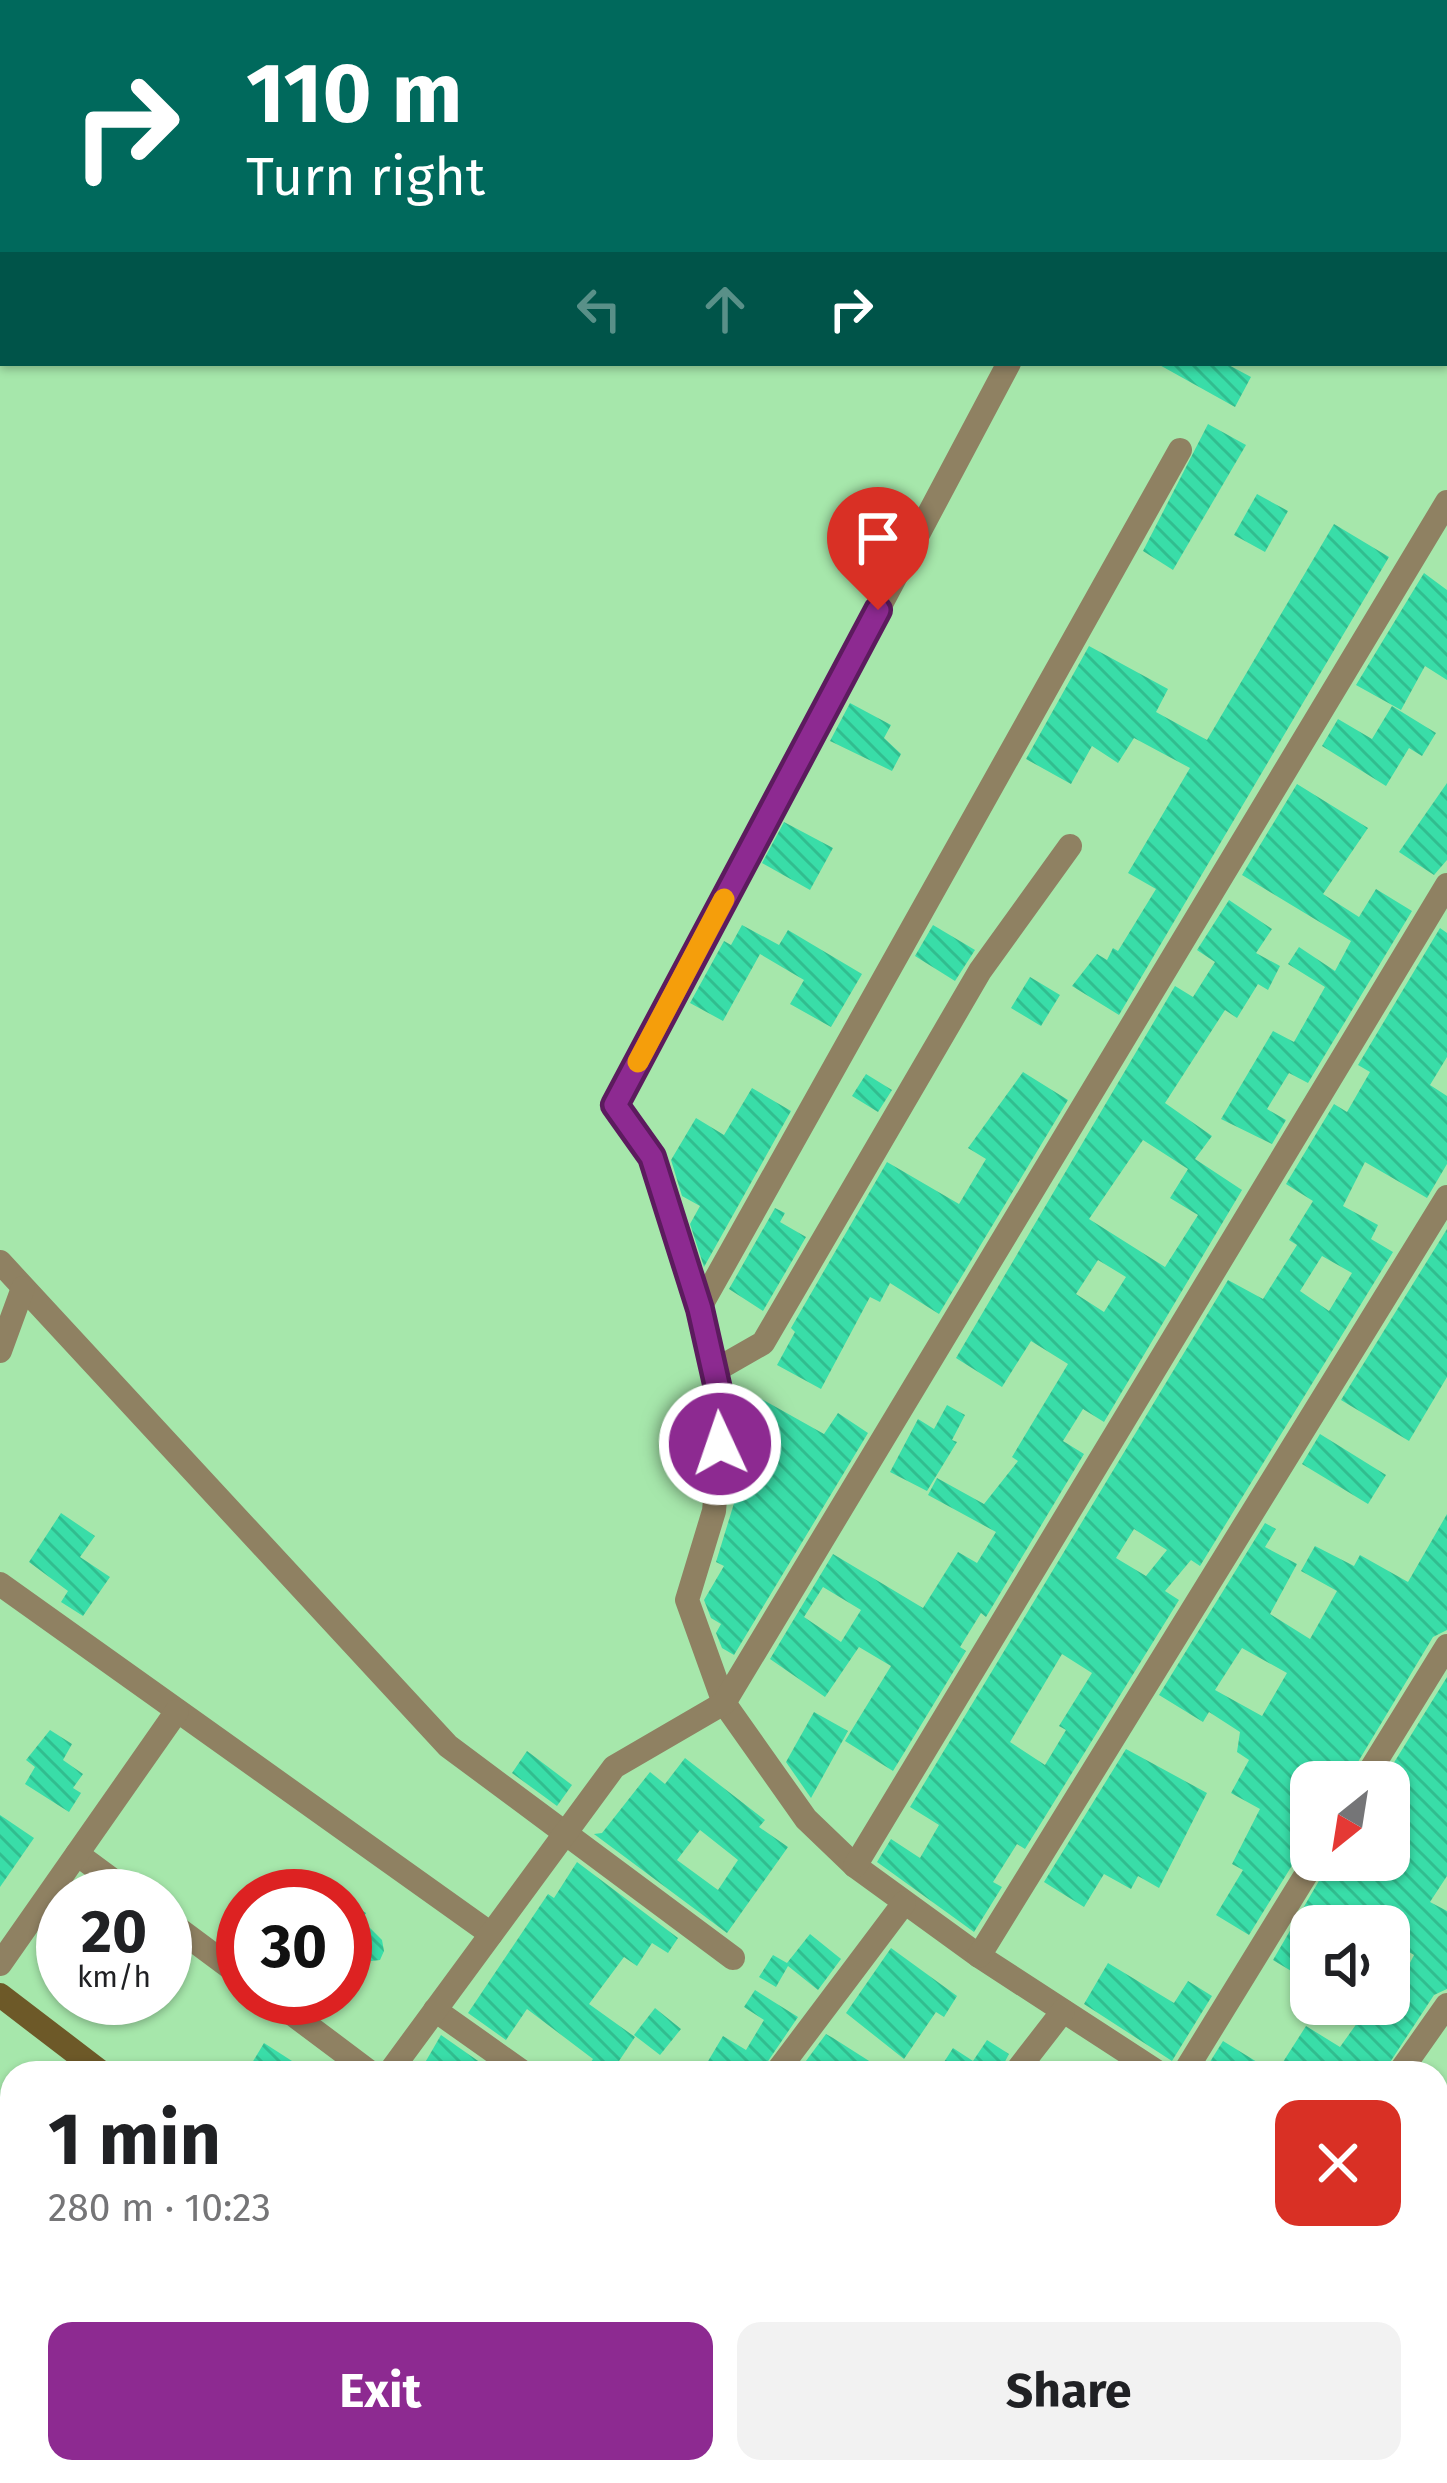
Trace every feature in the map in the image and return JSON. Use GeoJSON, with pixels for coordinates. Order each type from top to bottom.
{"type":"FeatureCollection","features":[{"type":"Feature","properties":{"kind":"street"},"geometry":{"type":"LineString","coordinates":[[1007,366],[615,1105],[652,1157],[700,1309],[723,1411],[713,1511],[687,1600],[724,1703],[806,1819],[855,1866],[979,1956],[1141,2061]]}},
{"type":"Feature","properties":{"kind":"street"},"geometry":{"type":"LineString","coordinates":[[700,1309],[1180,450]]}},
{"type":"Feature","properties":{"kind":"street"},"geometry":{"type":"LineString","coordinates":[[398,2061],[627,1756],[724,1703],[1439,533],[1447,502]]}},
{"type":"Feature","properties":{"kind":"street"},"geometry":{"type":"LineString","coordinates":[[714,1371],[763,1343],[980,971],[1070,846]]}},
{"type":"Feature","properties":{"kind":"street"},"geometry":{"type":"LineString","coordinates":[[855,1866],[1447,885]]}},
{"type":"Feature","properties":{"kind":"street"},"geometry":{"type":"LineString","coordinates":[[979,1956],[1447,1197]]}},
{"type":"Feature","properties":{"kind":"street"},"geometry":{"type":"LineString","coordinates":[[0,1262],[448,1747],[733,1958]]}},
{"type":"Feature","properties":{"kind":"street"},"geometry":{"type":"LineString","coordinates":[[0,1351],[23,1288]]}},
{"type":"Feature","properties":{"kind":"street"},"geometry":{"type":"LineString","coordinates":[[0,1584],[491,1934]]}},
{"type":"Feature","properties":{"kind":"street"},"geometry":{"type":"LineString","coordinates":[[1376,1761],[1447,1646]]}},
{"type":"Feature","properties":{"kind":"street"},"geometry":{"type":"LineString","coordinates":[[0,1964],[177,1711]]}},
{"type":"Feature","properties":{"kind":"street"},"geometry":{"type":"LineString","coordinates":[[77,1854],[97,1869]]}},
{"type":"Feature","properties":{"kind":"street"},"geometry":{"type":"LineString","coordinates":[[1191,2061],[1302,1881]]}},
{"type":"Feature","properties":{"kind":"street"},"geometry":{"type":"LineString","coordinates":[[785,2061],[904,1903]]}},
{"type":"Feature","properties":{"kind":"street"},"geometry":{"type":"LineString","coordinates":[[0,1995],[86,2061]]}},
{"type":"Feature","properties":{"kind":"street"},"geometry":{"type":"LineString","coordinates":[[1407,2061],[1447,2005]]}},
{"type":"Feature","properties":{"kind":"street"},"geometry":{"type":"LineString","coordinates":[[435,2010],[507,2061]]}},
{"type":"Feature","properties":{"kind":"street"},"geometry":{"type":"LineString","coordinates":[[1024,2061],[1064,2011]]}},
{"type":"Feature","properties":{"kind":"street"},"geometry":{"type":"LineString","coordinates":[[307,2025],[355,2061]]}},
{"type":"Feature","properties":{"kind":"building"},"geometry":{"type":"Polygon","coordinates":[[[1161,366],[1231,366],[1251,377],[1235,407],[1161,366]]]}},
{"type":"Feature","properties":{"kind":"building"},"geometry":{"type":"Polygon","coordinates":[[[1208,424],[1246,445],[1173,570],[1143,551],[1208,424]]]}},
{"type":"Feature","properties":{"kind":"building"},"geometry":{"type":"Polygon","coordinates":[[[1257,494],[1288,511],[1265,552],[1234,535],[1257,494]]]}},
{"type":"Feature","properties":{"kind":"building"},"geometry":{"type":"Polygon","coordinates":[[[1334,524],[1389,557],[1119,1015],[1072,986],[1097,954],[1107,960],[1113,948],[1118,951],[1156,889],[1128,873],[1190,768],[1134,738],[1118,763],[1092,746],[1071,784],[1026,759],[1089,646],[1168,689],[1156,712],[1207,740],[1334,524]]]}},
{"type":"Feature","properties":{"kind":"building"},"geometry":{"type":"Polygon","coordinates":[[[1424,573],[1447,590],[1447,680],[1425,666],[1401,710],[1356,685],[1424,573]]]}},
{"type":"Feature","properties":{"kind":"building"},"geometry":{"type":"Polygon","coordinates":[[[850,703],[891,725],[884,738],[901,754],[892,771],[830,741],[850,703]]]}},
{"type":"Feature","properties":{"kind":"building"},"geometry":{"type":"Polygon","coordinates":[[[1392,706],[1436,733],[1422,756],[1409,748],[1386,786],[1322,746],[1338,719],[1372,739],[1392,706]]]}},
{"type":"Feature","properties":{"kind":"building"},"geometry":{"type":"Polygon","coordinates":[[[1447,783],[1447,860],[1434,875],[1399,852],[1447,783]]]}},
{"type":"Feature","properties":{"kind":"building"},"geometry":{"type":"Polygon","coordinates":[[[1297,784],[1368,828],[1323,894],[1359,917],[1376,889],[1412,911],[1308,1083],[1289,1073],[1267,1109],[1286,1120],[1272,1144],[1221,1119],[1273,1031],[1294,1042],[1325,987],[1288,964],[1299,947],[1335,971],[1351,941],[1242,875],[1297,784]]]}},
{"type":"Feature","properties":{"kind":"building"},"geometry":{"type":"Polygon","coordinates":[[[784,822],[833,848],[810,890],[762,863],[784,822]]]}},
{"type":"Feature","properties":{"kind":"building"},"geometry":{"type":"Polygon","coordinates":[[[1229,900],[1272,929],[1256,953],[1280,966],[1268,990],[1258,984],[1237,1018],[1225,1010],[1165,1103],[1212,1136],[1195,1159],[1242,1190],[1104,1422],[1083,1409],[1063,1441],[1084,1454],[986,1617],[981,1613],[960,1647],[966,1651],[893,1771],[845,1741],[891,1666],[859,1647],[825,1697],[770,1659],[833,1554],[923,1608],[958,1552],[977,1563],[996,1532],[928,1495],[937,1478],[984,1504],[1018,1461],[1012,1457],[1068,1364],[1031,1341],[1002,1387],[956,1358],[1175,986],[1193,997],[1215,962],[1197,950],[1229,900]],[[1143,1140],[1089,1219],[1165,1267],[1198,1215],[1170,1198],[1188,1169],[1143,1140]],[[1098,1260],[1076,1294],[1104,1312],[1126,1277],[1098,1260]],[[823,1587],[804,1617],[841,1642],[861,1610],[823,1587]]]}},
{"type":"Feature","properties":{"kind":"building"},"geometry":{"type":"Polygon","coordinates":[[[742,925],[779,945],[788,930],[862,974],[831,1027],[790,1004],[804,980],[760,954],[723,1021],[690,1003],[724,941],[731,945],[742,925]]]}},
{"type":"Feature","properties":{"kind":"building"},"geometry":{"type":"Polygon","coordinates":[[[933,925],[975,950],[955,981],[915,956],[933,925]]]}},
{"type":"Feature","properties":{"kind":"building"},"geometry":{"type":"Polygon","coordinates":[[[1440,928],[1447,933],[1447,1057],[1430,1085],[1447,1096],[1447,1164],[1427,1198],[1365,1162],[1343,1206],[1378,1225],[1371,1239],[1393,1252],[1200,1566],[1191,1560],[1165,1591],[1179,1600],[1025,1849],[1017,1844],[993,1882],[1002,1887],[974,1932],[877,1862],[891,1839],[920,1858],[939,1825],[910,1807],[1228,1280],[1263,1299],[1297,1245],[1289,1240],[1313,1201],[1286,1184],[1334,1104],[1347,1112],[1370,1072],[1358,1065],[1440,928]],[[1322,1256],[1300,1291],[1329,1311],[1352,1273],[1322,1256]],[[1134,1529],[1116,1558],[1146,1576],[1167,1550],[1134,1529]],[[1062,1654],[1010,1742],[1045,1765],[1066,1730],[1059,1726],[1092,1673],[1062,1654]]]}},
{"type":"Feature","properties":{"kind":"building"},"geometry":{"type":"Polygon","coordinates":[[[1030,977],[1060,995],[1041,1026],[1011,1008],[1030,977]]]}},
{"type":"Feature","properties":{"kind":"building"},"geometry":{"type":"Polygon","coordinates":[[[1023,1072],[1068,1100],[939,1314],[890,1283],[880,1302],[870,1297],[821,1389],[777,1365],[795,1332],[791,1328],[887,1162],[959,1204],[986,1159],[968,1148],[1023,1072]]]}},
{"type":"Feature","properties":{"kind":"building"},"geometry":{"type":"Polygon","coordinates":[[[866,1074],[892,1090],[878,1112],[852,1096],[866,1074]]]}},
{"type":"Feature","properties":{"kind":"building"},"geometry":{"type":"Polygon","coordinates":[[[752,1088],[791,1111],[704,1267],[690,1224],[700,1206],[682,1196],[671,1160],[696,1118],[724,1135],[752,1088]]]}},
{"type":"Feature","properties":{"kind":"building"},"geometry":{"type":"Polygon","coordinates":[[[775,1208],[785,1213],[780,1222],[806,1237],[763,1311],[729,1289],[775,1208]]]}},
{"type":"Feature","properties":{"kind":"building"},"geometry":{"type":"Polygon","coordinates":[[[1447,1229],[1447,1377],[1409,1441],[1341,1400],[1447,1229]]]}},
{"type":"Feature","properties":{"kind":"building"},"geometry":{"type":"Polygon","coordinates":[[[756,1396],[824,1434],[838,1413],[868,1433],[734,1655],[722,1648],[716,1633],[721,1624],[711,1618],[704,1600],[724,1566],[716,1562],[739,1487],[733,1484],[741,1461],[735,1457],[738,1427],[756,1396]]]}},
{"type":"Feature","properties":{"kind":"building"},"geometry":{"type":"Polygon","coordinates":[[[947,1405],[965,1415],[952,1440],[957,1442],[927,1491],[890,1472],[918,1419],[934,1429],[947,1405]]]}},
{"type":"Feature","properties":{"kind":"building"},"geometry":{"type":"Polygon","coordinates":[[[1320,1434],[1386,1475],[1368,1504],[1302,1464],[1320,1434]]]}},
{"type":"Feature","properties":{"kind":"building"},"geometry":{"type":"Polygon","coordinates":[[[61,1513],[95,1536],[80,1557],[110,1577],[83,1616],[61,1602],[68,1591],[29,1562],[61,1513]]]}},
{"type":"Feature","properties":{"kind":"building"},"geometry":{"type":"Polygon","coordinates":[[[1447,1514],[1447,1630],[1433,1637],[1359,1761],[1290,1761],[1290,1869],[1249,1935],[1216,1915],[1243,1870],[1232,1864],[1260,1809],[1231,1793],[1249,1760],[1237,1752],[1240,1732],[1209,1712],[1203,1722],[1159,1695],[1265,1523],[1276,1529],[1265,1547],[1297,1564],[1270,1614],[1310,1639],[1337,1591],[1301,1571],[1315,1546],[1354,1566],[1360,1555],[1408,1582],[1447,1514]],[[1242,1648],[1215,1690],[1262,1716],[1287,1673],[1242,1648]]]}},
{"type":"Feature","properties":{"kind":"building"},"geometry":{"type":"Polygon","coordinates":[[[1447,1677],[1447,1876],[1430,1902],[1447,1911],[1447,1989],[1434,1995],[1391,2061],[1284,2061],[1306,2026],[1340,2047],[1356,2025],[1410,2025],[1414,1955],[1410,1953],[1410,1905],[1305,1905],[1319,1881],[1410,1881],[1410,1761],[1395,1761],[1447,1677]]]}},
{"type":"Feature","properties":{"kind":"building"},"geometry":{"type":"Polygon","coordinates":[[[814,1712],[848,1731],[811,1798],[786,1762],[814,1712]]]}},
{"type":"Feature","properties":{"kind":"building"},"geometry":{"type":"Polygon","coordinates":[[[50,1730],[72,1744],[63,1760],[83,1774],[73,1788],[81,1793],[69,1812],[25,1784],[35,1767],[26,1760],[50,1730]]]}},
{"type":"Feature","properties":{"kind":"building"},"geometry":{"type":"Polygon","coordinates":[[[1126,1749],[1207,1793],[1159,1888],[1138,1876],[1131,1889],[1104,1874],[1084,1907],[1044,1882],[1126,1749]]]}},
{"type":"Feature","properties":{"kind":"building"},"geometry":{"type":"Polygon","coordinates":[[[527,1751],[572,1785],[557,1806],[512,1773],[527,1751]]]}},
{"type":"Feature","properties":{"kind":"building"},"geometry":{"type":"Polygon","coordinates":[[[685,1758],[765,1820],[759,1827],[788,1847],[727,1933],[594,1834],[602,1833],[650,1772],[665,1784],[685,1758]],[[700,1830],[677,1860],[718,1890],[738,1860],[700,1830]]]}},
{"type":"Feature","properties":{"kind":"building"},"geometry":{"type":"Polygon","coordinates":[[[0,1815],[34,1838],[0,1887],[0,1815]]]}},
{"type":"Feature","properties":{"kind":"building"},"geometry":{"type":"Polygon","coordinates":[[[577,1862],[678,1938],[668,1953],[652,1943],[637,1966],[624,1957],[589,2004],[635,2037],[619,2061],[592,2061],[527,2009],[506,2040],[468,2013],[548,1894],[554,1898],[577,1862]]]}},
{"type":"Feature","properties":{"kind":"building"},"geometry":{"type":"Polygon","coordinates":[[[372,1930],[382,1940],[380,1960],[372,1961],[372,1930]]]}},
{"type":"Feature","properties":{"kind":"building"},"geometry":{"type":"Polygon","coordinates":[[[1290,1931],[1290,1970],[1273,1960],[1290,1931]]]}},
{"type":"Feature","properties":{"kind":"building"},"geometry":{"type":"Polygon","coordinates":[[[810,1934],[841,1959],[818,1990],[788,1966],[776,1987],[759,1977],[773,1955],[787,1963],[810,1934]]]}},
{"type":"Feature","properties":{"kind":"building"},"geometry":{"type":"Polygon","coordinates":[[[891,1948],[957,1996],[944,2017],[936,2012],[904,2059],[846,2013],[891,1948]]]}},
{"type":"Feature","properties":{"kind":"building"},"geometry":{"type":"Polygon","coordinates":[[[1108,1963],[1174,2003],[1188,1981],[1212,1996],[1172,2061],[1084,2004],[1108,1963]]]}},
{"type":"Feature","properties":{"kind":"building"},"geometry":{"type":"Polygon","coordinates":[[[755,1990],[798,2017],[768,2061],[708,2061],[723,2036],[746,2050],[764,2020],[744,2007],[755,1990]]]}},
{"type":"Feature","properties":{"kind":"building"},"geometry":{"type":"Polygon","coordinates":[[[655,2008],[681,2029],[660,2055],[634,2035],[655,2008]]]}},
{"type":"Feature","properties":{"kind":"building"},"geometry":{"type":"Polygon","coordinates":[[[826,2034],[869,2061],[806,2061],[826,2034]]]}},
{"type":"Feature","properties":{"kind":"building"},"geometry":{"type":"Polygon","coordinates":[[[441,2035],[478,2061],[426,2061],[441,2035]]]}},
{"type":"Feature","properties":{"kind":"building"},"geometry":{"type":"Polygon","coordinates":[[[987,2040],[1009,2054],[1005,2061],[973,2061],[987,2040]]]}},
{"type":"Feature","properties":{"kind":"building"},"geometry":{"type":"Polygon","coordinates":[[[1223,2041],[1256,2061],[1210,2061],[1223,2041]]]}},
{"type":"Feature","properties":{"kind":"building"},"geometry":{"type":"Polygon","coordinates":[[[264,2043],[292,2061],[253,2061],[264,2043]]]}},
{"type":"Feature","properties":{"kind":"building"},"geometry":{"type":"Polygon","coordinates":[[[953,2048],[973,2061],[945,2061],[953,2048]]]}},
{"type":"Feature","properties":{"kind":"slow traffic"},"geometry":{"type":"LineString","coordinates":[[638,1062],[724,899]]}},
{"type":"Feature","properties":{"kind":"route"},"geometry":{"type":"LineString","coordinates":[[720,1444],[723,1411],[700,1309],[652,1157],[615,1105],[878,610]]}}]}
